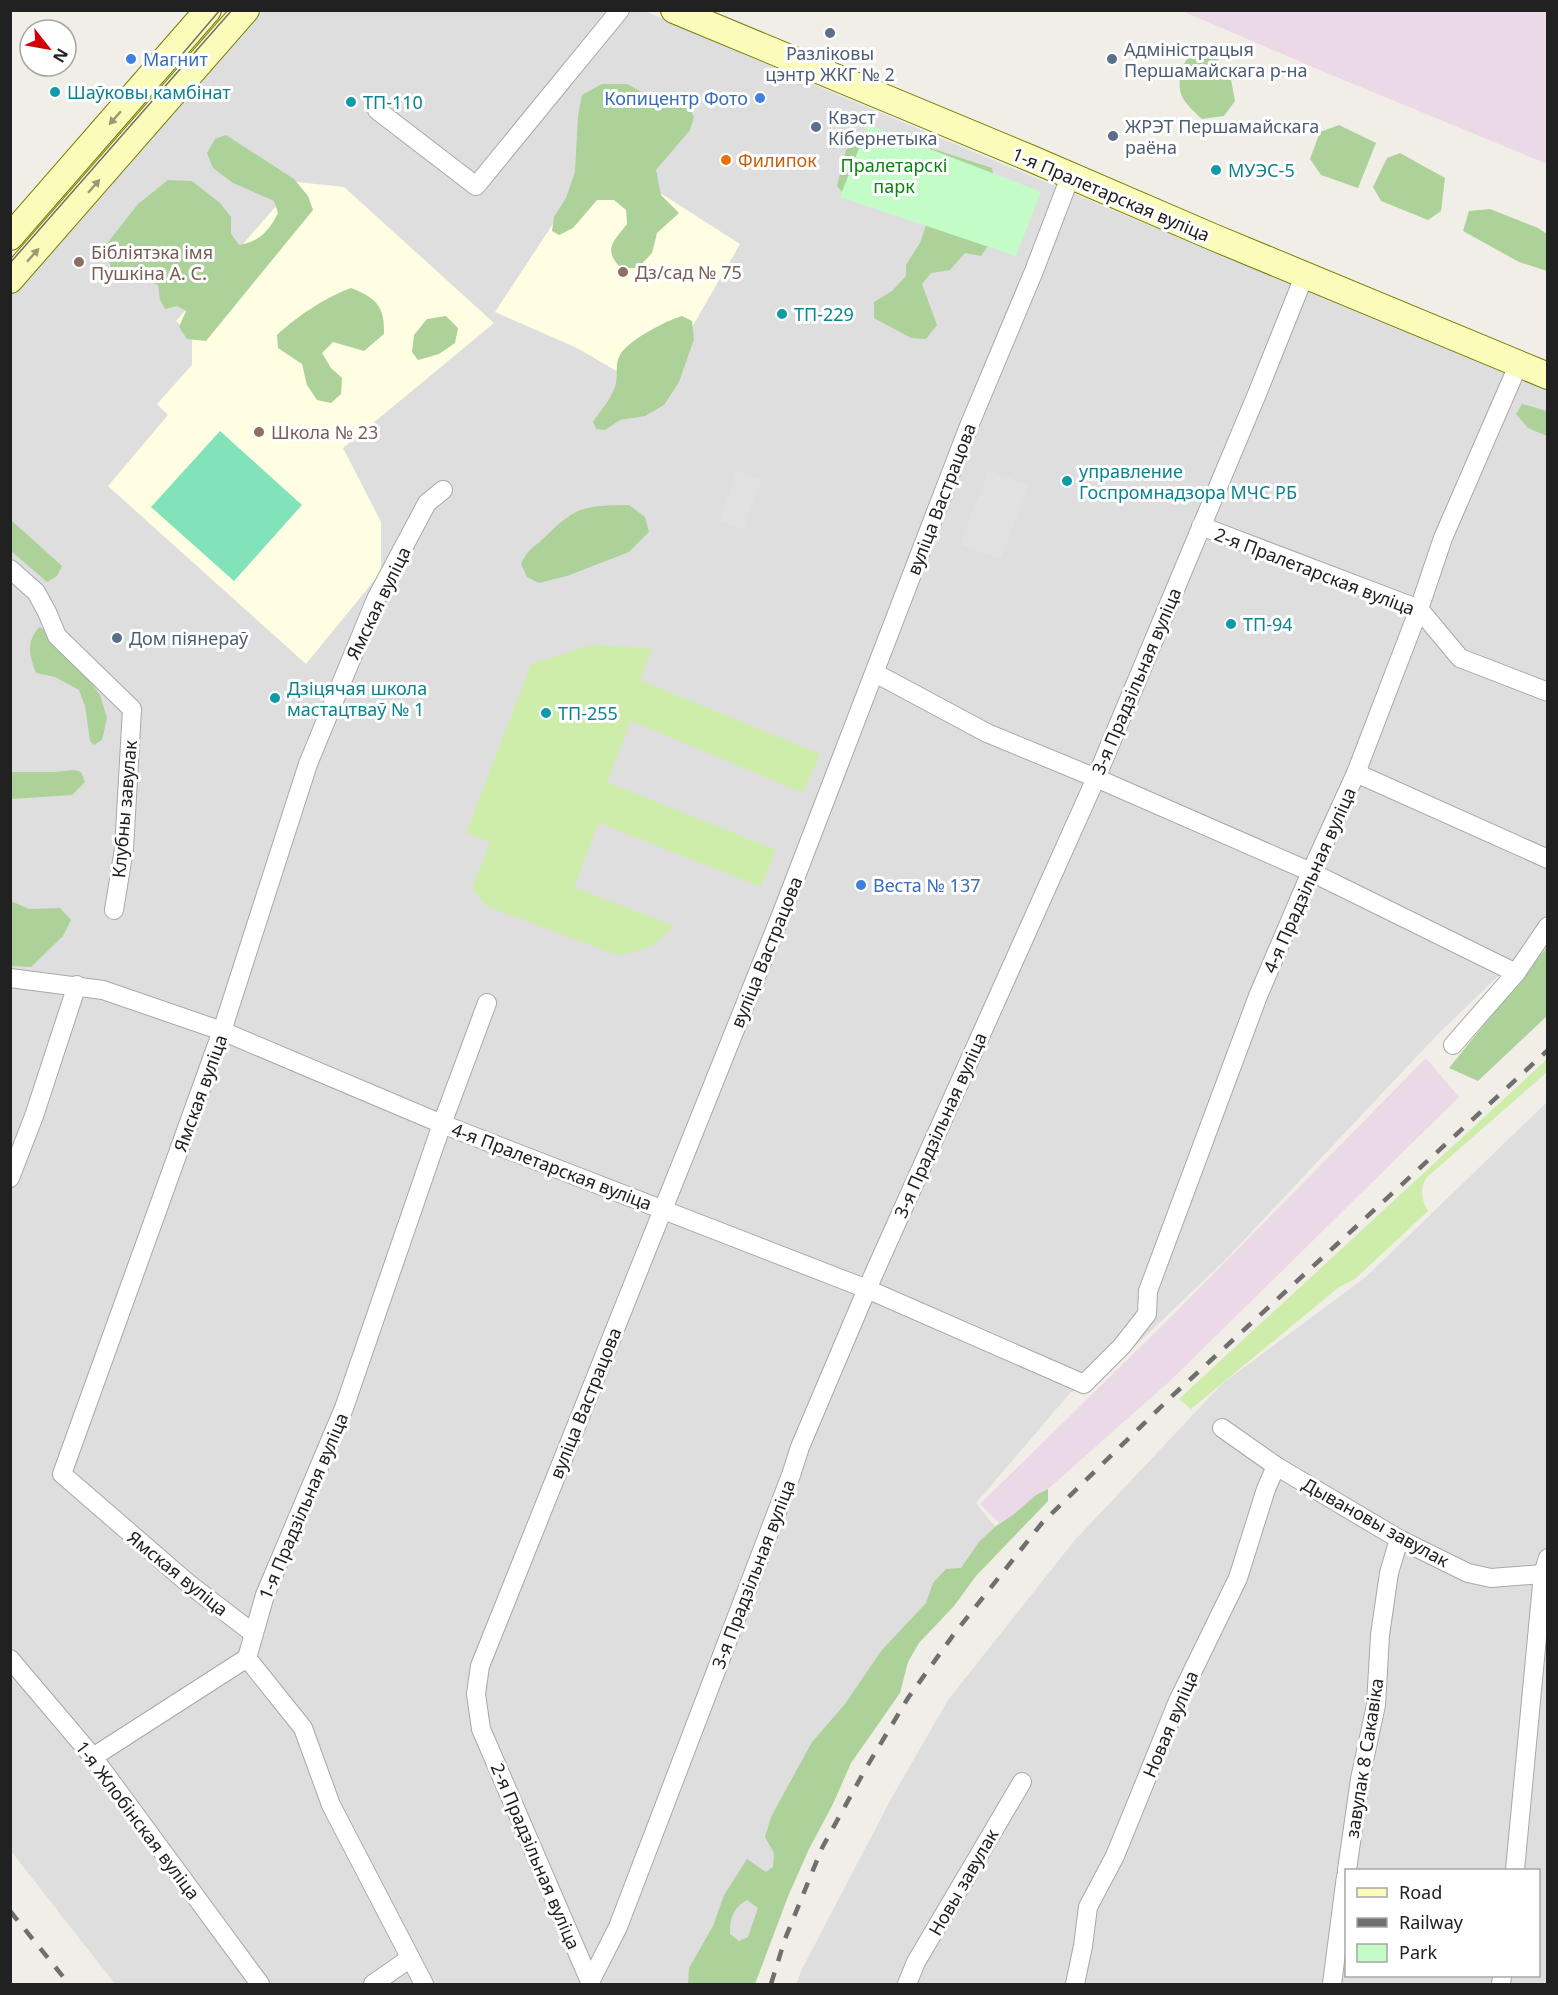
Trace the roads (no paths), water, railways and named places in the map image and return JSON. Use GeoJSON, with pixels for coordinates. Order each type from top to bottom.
{"type":"FeatureCollection","features":[{"type":"Feature","properties":{"kind":"main road"},"geometry":{"type":"LineString","coordinates":[[10,280],[246,10]]}},
{"type":"Feature","properties":{"kind":"main road","name":"1-я Пралетарская вуліца"},"geometry":{"type":"LineString","coordinates":[[674,10],[774,54],[1032,159],[1405,318],[1548,376]]}},
{"type":"Feature","properties":{"kind":"main road"},"geometry":{"type":"LineString","coordinates":[[10,237],[207,12]]}},
{"type":"Feature","properties":{"kind":"street"},"geometry":{"type":"LineString","coordinates":[[377,110],[476,186],[620,10]]}},
{"type":"Feature","properties":{"kind":"street"},"geometry":{"type":"LineString","coordinates":[[207,12],[228,32]]}},
{"type":"Feature","properties":{"kind":"street","name":"вуліца Вастрацова"},"geometry":{"type":"LineString","coordinates":[[481,1729],[476,1694],[480,1666],[783,910],[969,426],[1034,272],[1070,177]]}},
{"type":"Feature","properties":{"kind":"street"},"geometry":{"type":"LineString","coordinates":[[34,211],[55,230]]}},
{"type":"Feature","properties":{"kind":"street","name":"3-я Прадзільная вуліца"},"geometry":{"type":"LineString","coordinates":[[591,1984],[618,1927],[800,1447],[867,1289],[1096,778],[1305,274]]}},
{"type":"Feature","properties":{"kind":"street","name":"4-я Прадзільная вуліца"},"geometry":{"type":"LineString","coordinates":[[1084,1384],[1122,1346],[1147,1314],[1148,1291],[1254,1007],[1356,773],[1419,609],[1443,537],[1519,363]]}},
{"type":"Feature","properties":{"kind":"street","name":"Ямская вуліца"},"geometry":{"type":"LineString","coordinates":[[253,1633],[189,1584],[62,1474],[222,1031],[316,742],[376,599],[428,504],[443,490]]}},
{"type":"Feature","properties":{"kind":"street","name":"2-я Пралетарская вуліца"},"geometry":{"type":"LineString","coordinates":[[1201,526],[1419,609],[1460,658],[1548,692]]}},
{"type":"Feature","properties":{"kind":"street","name":"Клубны завулак"},"geometry":{"type":"LineString","coordinates":[[10,569],[36,592],[57,636],[132,709],[124,849],[114,910]]}},
{"type":"Feature","properties":{"kind":"street"},"geometry":{"type":"LineString","coordinates":[[875,673],[987,733],[1311,872],[1516,973]]}},
{"type":"Feature","properties":{"kind":"street"},"geometry":{"type":"LineString","coordinates":[[1356,773],[1548,859]]}},
{"type":"Feature","properties":{"kind":"street"},"geometry":{"type":"LineString","coordinates":[[1453,1045],[1516,973],[1548,926]]}},
{"type":"Feature","properties":{"kind":"street","name":"4-я Пралетарская вуліца"},"geometry":{"type":"LineString","coordinates":[[10,978],[103,990],[222,1031],[442,1124],[867,1289],[1084,1384]]}},
{"type":"Feature","properties":{"kind":"street"},"geometry":{"type":"LineString","coordinates":[[10,1178],[34,1116],[78,985]]}},
{"type":"Feature","properties":{"kind":"street","name":"1-я Прадзільная вуліца"},"geometry":{"type":"LineString","coordinates":[[247,1658],[265,1595],[344,1408],[442,1124],[487,1003]]}},
{"type":"Feature","properties":{"kind":"street","name":"Дывановы завулак"},"geometry":{"type":"LineString","coordinates":[[1222,1428],[1276,1466],[1399,1539],[1468,1573],[1491,1578],[1546,1566]]}},
{"type":"Feature","properties":{"kind":"street","name":"Новая вуліца"},"geometry":{"type":"LineString","coordinates":[[1075,1984],[1088,1907],[1115,1856],[1178,1701],[1238,1578],[1266,1489],[1276,1466]]}},
{"type":"Feature","properties":{"kind":"street","name":"завулак 8 Сакавіка"},"geometry":{"type":"LineString","coordinates":[[1347,1869],[1360,1779],[1376,1705],[1380,1635],[1387,1583],[1399,1539]]}},
{"type":"Feature","properties":{"kind":"street"},"geometry":{"type":"LineString","coordinates":[[1515,1869],[1546,1566]]}},
{"type":"Feature","properties":{"kind":"street"},"geometry":{"type":"LineString","coordinates":[[93,1756],[247,1658],[303,1728],[331,1804],[424,1984]]}},
{"type":"Feature","properties":{"kind":"street","name":"1-я Жлобінская вуліца"},"geometry":{"type":"LineString","coordinates":[[10,1659],[93,1756],[260,1984]]}},
{"type":"Feature","properties":{"kind":"street","name":"2-я Прадзільная вуліца"},"geometry":{"type":"LineString","coordinates":[[481,1729],[591,1984]]}},
{"type":"Feature","properties":{"kind":"street","name":"Новы завулак"},"geometry":{"type":"LineString","coordinates":[[907,1984],[916,1962],[1022,1782]]}},
{"type":"Feature","properties":{"kind":"street"},"geometry":{"type":"LineString","coordinates":[[1332,1984],[1345,1890]]}},
{"type":"Feature","properties":{"kind":"street"},"geometry":{"type":"LineString","coordinates":[[373,1984],[410,1959]]}},
{"type":"Feature","properties":{"kind":"tram line"},"geometry":{"type":"LineString","coordinates":[[173,65],[220,10]]}},
{"type":"Feature","properties":{"kind":"tram line"},"geometry":{"type":"LineString","coordinates":[[10,263],[232,10]]}},
{"type":"Feature","properties":{"kind":"railway"},"geometry":{"type":"LineString","coordinates":[[771,1984],[785,1939],[822,1848],[866,1768],[908,1698],[954,1634],[1042,1523],[1171,1397],[1548,1050]]}},
{"type":"Feature","properties":{"kind":"railway"},"geometry":{"type":"LineString","coordinates":[[10,1911],[69,1984]]}},
{"type":"Feature","properties":{"kind":"place","name":"Разліковы цэнтр ЖКГ № 2"},"geometry":{"type":"Point","coordinates":[830,33]}},
{"type":"Feature","properties":{"kind":"place","name":"Магнит"},"geometry":{"type":"Point","coordinates":[131,59]}},
{"type":"Feature","properties":{"kind":"place","name":"Адміністрацыя Першамайскага р-на"},"geometry":{"type":"Point","coordinates":[1112,59]}},
{"type":"Feature","properties":{"kind":"place","name":"Шаўковы камбінат"},"geometry":{"type":"Point","coordinates":[55,92]}},
{"type":"Feature","properties":{"kind":"place","name":"Копицентр Фото"},"geometry":{"type":"Point","coordinates":[760,98]}},
{"type":"Feature","properties":{"kind":"place","name":"ТП-110"},"geometry":{"type":"Point","coordinates":[351,102]}},
{"type":"Feature","properties":{"kind":"place","name":"Квэст Кібернетыка"},"geometry":{"type":"Point","coordinates":[816,127]}},
{"type":"Feature","properties":{"kind":"place","name":"ЖРЭТ Першамайскага раёна"},"geometry":{"type":"Point","coordinates":[1113,136]}},
{"type":"Feature","properties":{"kind":"place","name":"Филипок"},"geometry":{"type":"Point","coordinates":[726,160]}},
{"type":"Feature","properties":{"kind":"place","name":"МУЭС-5"},"geometry":{"type":"Point","coordinates":[1216,170]}},
{"type":"Feature","properties":{"kind":"place","name":"Бібліятэка імя Пушкіна А. С."},"geometry":{"type":"Point","coordinates":[79,262]}},
{"type":"Feature","properties":{"kind":"place","name":"Дз/сад № 75"},"geometry":{"type":"Point","coordinates":[623,272]}},
{"type":"Feature","properties":{"kind":"place","name":"ТП-229"},"geometry":{"type":"Point","coordinates":[782,314]}},
{"type":"Feature","properties":{"kind":"place","name":"Школа № 23"},"geometry":{"type":"Point","coordinates":[259,432]}},
{"type":"Feature","properties":{"kind":"place","name":"управление Госпромнадзора МЧС РБ"},"geometry":{"type":"Point","coordinates":[1067,481]}},
{"type":"Feature","properties":{"kind":"place","name":"ТП-94"},"geometry":{"type":"Point","coordinates":[1231,624]}},
{"type":"Feature","properties":{"kind":"place","name":"Дом піянераў"},"geometry":{"type":"Point","coordinates":[117,638]}},
{"type":"Feature","properties":{"kind":"place","name":"Дзіцячая школа мастацтваў № 1"},"geometry":{"type":"Point","coordinates":[275,698]}},
{"type":"Feature","properties":{"kind":"place","name":"ТП-255"},"geometry":{"type":"Point","coordinates":[546,713]}},
{"type":"Feature","properties":{"kind":"place","name":"Веста № 137"},"geometry":{"type":"Point","coordinates":[861,885]}},
{"type":"Feature","properties":{"kind":"park label","name":"Пралетарскі парк"},"geometry":{"type":"Point","coordinates":[894,175]}}]}
